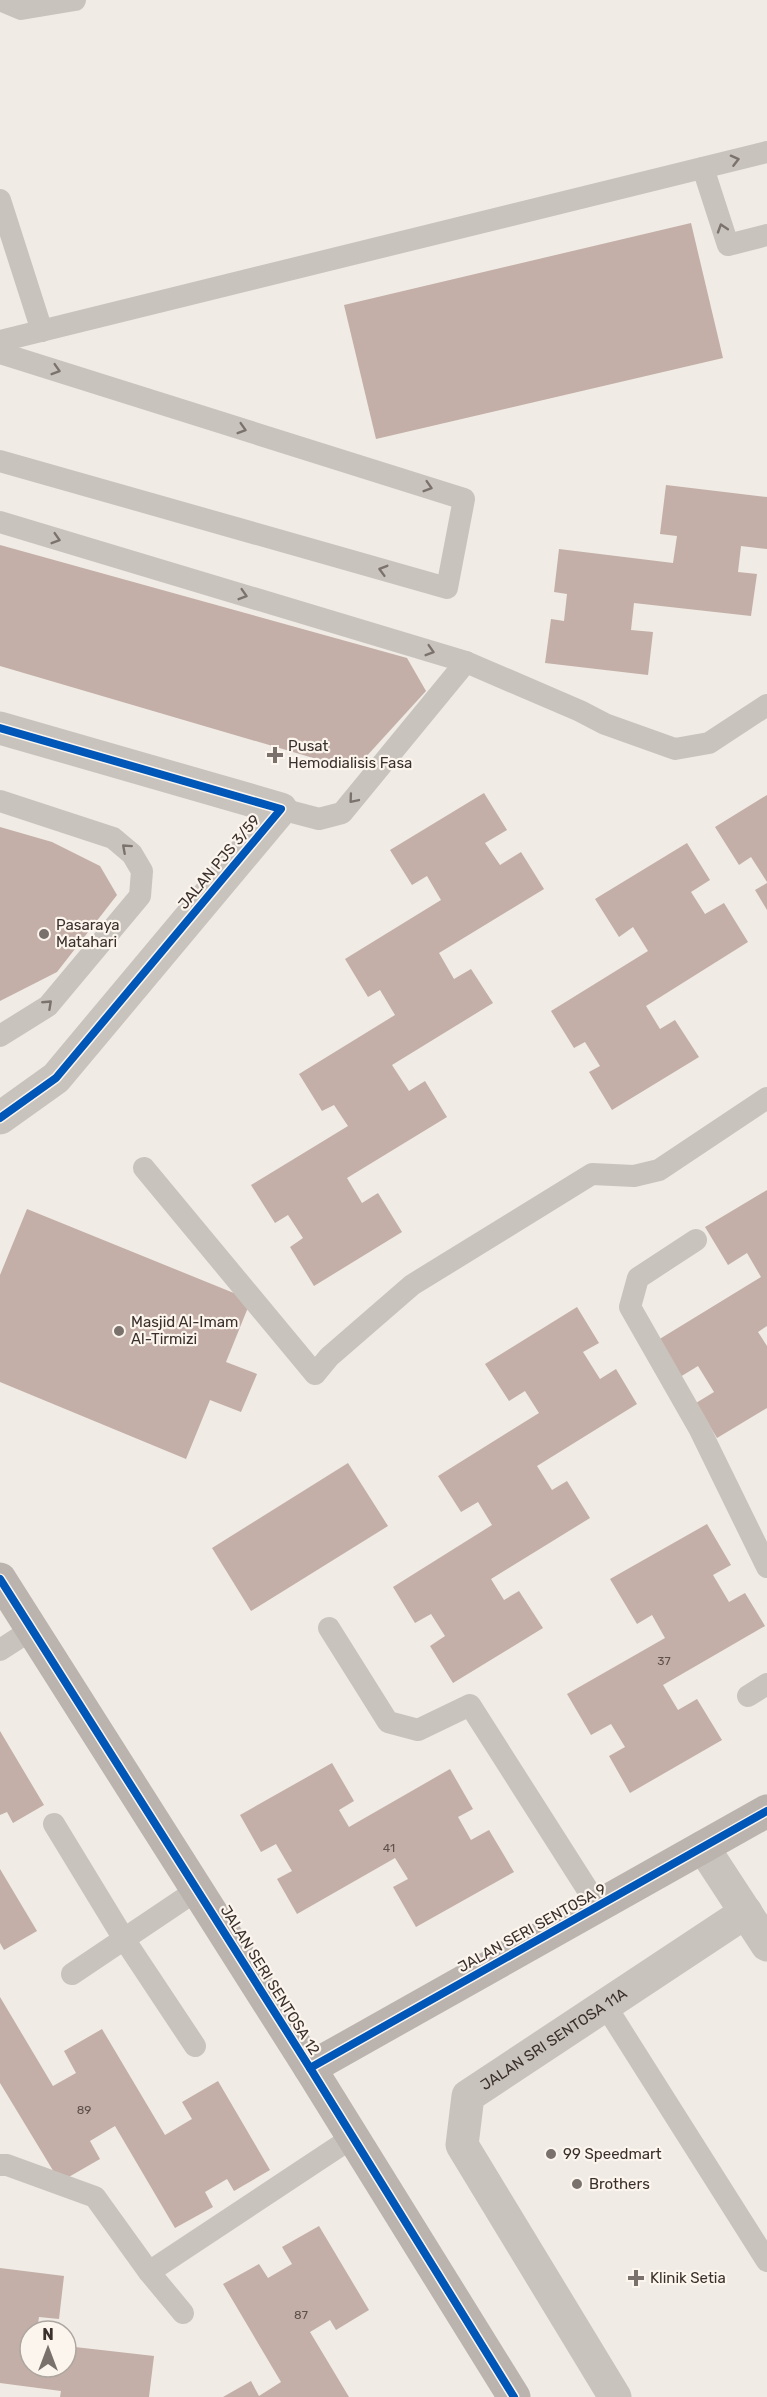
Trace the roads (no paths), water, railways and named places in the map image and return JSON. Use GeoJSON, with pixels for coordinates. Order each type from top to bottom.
{"type":"FeatureCollection","features":[{"type":"Feature","properties":{"kind":"street","name":"JALAN PJS 3/59"},"geometry":{"type":"LineString","coordinates":[[0,728],[281,808],[56,1078],[0,1118]]}},
{"type":"Feature","properties":{"kind":"street","name":"JALAN SERI SENTOSA 12"},"geometry":{"type":"LineString","coordinates":[[0,1579],[310,2068],[514,2397]]}},
{"type":"Feature","properties":{"kind":"street","name":"JALAN SERI SENTOSA 9"},"geometry":{"type":"LineString","coordinates":[[310,2068],[767,1811]]}},
{"type":"Feature","properties":{"kind":"street"},"geometry":{"type":"LineString","coordinates":[[703,1847],[767,1945]]}},
{"type":"Feature","properties":{"kind":"street","name":"JALAN SRI SENTOSA 11A"},"geometry":{"type":"LineString","coordinates":[[615,2397],[462,2145],[468,2096],[746,1912]]}},
{"type":"Feature","properties":{"kind":"lane"},"geometry":{"type":"LineString","coordinates":[[0,0],[21,9],[75,0]]}},
{"type":"Feature","properties":{"kind":"lane"},"geometry":{"type":"LineString","coordinates":[[0,341],[767,152]]}},
{"type":"Feature","properties":{"kind":"lane"},"geometry":{"type":"LineString","coordinates":[[703,168],[728,245],[767,236]]}},
{"type":"Feature","properties":{"kind":"lane"},"geometry":{"type":"LineString","coordinates":[[0,200],[42,331]]}},
{"type":"Feature","properties":{"kind":"lane"},"geometry":{"type":"LineString","coordinates":[[0,352],[464,499],[447,588],[0,461]]}},
{"type":"Feature","properties":{"kind":"lane"},"geometry":{"type":"LineString","coordinates":[[0,522],[466,662],[605,724],[675,749],[709,743],[767,705]]}},
{"type":"Feature","properties":{"kind":"lane"},"geometry":{"type":"LineString","coordinates":[[281,808],[319,819],[342,813],[466,662]]}},
{"type":"Feature","properties":{"kind":"lane"},"geometry":{"type":"LineString","coordinates":[[0,801],[114,838],[132,854],[142,871],[140,896],[48,1006],[0,1036]]}},
{"type":"Feature","properties":{"kind":"lane"},"geometry":{"type":"LineString","coordinates":[[144,1168],[315,1374],[329,1357],[412,1285],[592,1174],[634,1176],[659,1170],[767,1098]]}},
{"type":"Feature","properties":{"kind":"lane"},"geometry":{"type":"LineString","coordinates":[[696,1240],[638,1278],[630,1307],[699,1428],[767,1567]]}},
{"type":"Feature","properties":{"kind":"lane"},"geometry":{"type":"LineString","coordinates":[[329,1628],[388,1722],[418,1730],[470,1705],[598,1906]]}},
{"type":"Feature","properties":{"kind":"lane"},"geometry":{"type":"LineString","coordinates":[[0,1650],[31,1630]]}},
{"type":"Feature","properties":{"kind":"lane"},"geometry":{"type":"LineString","coordinates":[[748,1696],[767,1684]]}},
{"type":"Feature","properties":{"kind":"lane"},"geometry":{"type":"LineString","coordinates":[[54,1824],[124,1939],[195,2046]]}},
{"type":"Feature","properties":{"kind":"lane"},"geometry":{"type":"LineString","coordinates":[[72,1974],[196,1890]]}},
{"type":"Feature","properties":{"kind":"lane"},"geometry":{"type":"LineString","coordinates":[[605,2005],[767,2261]]}},
{"type":"Feature","properties":{"kind":"lane"},"geometry":{"type":"LineString","coordinates":[[149,2272],[352,2137]]}},
{"type":"Feature","properties":{"kind":"lane"},"geometry":{"type":"LineString","coordinates":[[0,2165],[7,2165],[95,2197],[149,2272],[183,2313]]}},
{"type":"Feature","properties":{"kind":"place","name":"Pusat Hemodialisis Fasa"},"geometry":{"type":"Point","coordinates":[275,755]}},
{"type":"Feature","properties":{"kind":"place","name":"Pasaraya Matahari"},"geometry":{"type":"Point","coordinates":[44,934]}},
{"type":"Feature","properties":{"kind":"place","name":"Masjid Al-Imam Al-Tirmizi"},"geometry":{"type":"Point","coordinates":[119,1331]}},
{"type":"Feature","properties":{"kind":"place","name":"99 Speedmart"},"geometry":{"type":"Point","coordinates":[551,2154]}},
{"type":"Feature","properties":{"kind":"place","name":"Brothers"},"geometry":{"type":"Point","coordinates":[577,2184]}},
{"type":"Feature","properties":{"kind":"place","name":"Klinik Setia"},"geometry":{"type":"Point","coordinates":[636,2278]}}]}
